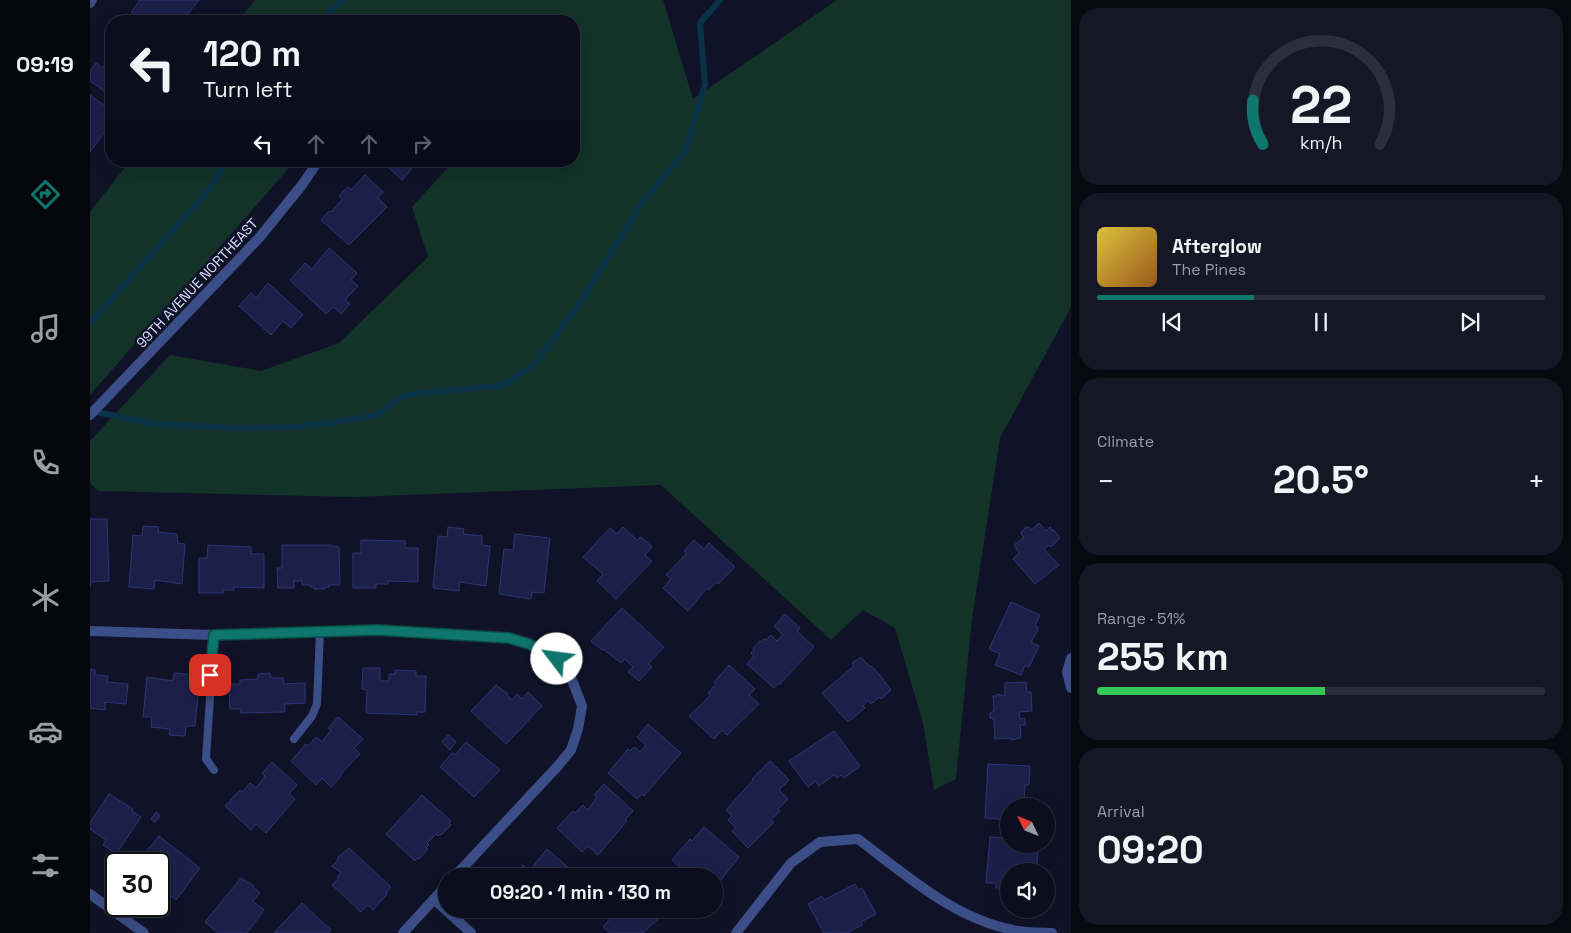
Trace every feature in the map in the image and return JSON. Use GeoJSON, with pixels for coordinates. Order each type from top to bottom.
{"type":"FeatureCollection","features":[{"type":"Feature","properties":{"kind":"street","name":"99TH AVENUE NORTHEAST"},"geometry":{"type":"LineString","coordinates":[[90,415],[259,238],[314,167]]}},
{"type":"Feature","properties":{"kind":"street"},"geometry":{"type":"LineString","coordinates":[[90,631],[214,635],[378,630],[509,638],[529,644],[557,659],[568,671],[582,706],[578,729],[571,750],[462,868]]}},
{"type":"Feature","properties":{"kind":"street"},"geometry":{"type":"LineString","coordinates":[[1071,658],[1067,672],[1071,688]]}},
{"type":"Feature","properties":{"kind":"street"},"geometry":{"type":"LineString","coordinates":[[736,933],[791,863],[820,842],[858,839],[933,895],[974,918],[1014,930],[1052,933]]}},
{"type":"Feature","properties":{"kind":"street"},"geometry":{"type":"LineString","coordinates":[[90,894],[144,933]]}},
{"type":"Feature","properties":{"kind":"street"},"geometry":{"type":"LineString","coordinates":[[403,933],[438,895]]}},
{"type":"Feature","properties":{"kind":"street"},"geometry":{"type":"LineString","coordinates":[[434,899],[470,933]]}},
{"type":"Feature","properties":{"kind":"lane"},"geometry":{"type":"LineString","coordinates":[[294,739],[312,716],[317,704],[320,631]]}},
{"type":"Feature","properties":{"kind":"lane"},"geometry":{"type":"LineString","coordinates":[[214,635],[206,759],[214,770]]}},
{"type":"Feature","properties":{"kind":"green space"},"geometry":{"type":"Polygon","coordinates":[[[255,0],[663,0],[693,99],[837,0],[1071,0],[1071,307],[1000,438],[972,619],[956,779],[934,790],[923,723],[895,628],[863,610],[831,640],[661,485],[355,497],[98,491],[90,483],[90,441],[170,355],[261,371],[339,343],[428,257],[412,207],[449,167],[580,167],[580,15],[243,15],[255,0]]]}},
{"type":"Feature","properties":{"kind":"green space"},"geometry":{"type":"Polygon","coordinates":[[[125,167],[290,167],[90,395],[90,212],[125,167]]]}},
{"type":"Feature","properties":{"kind":"building"},"geometry":{"type":"Polygon","coordinates":[[[140,0],[199,0],[187,15],[135,15],[131,12],[140,0]]]}},
{"type":"Feature","properties":{"kind":"building"},"geometry":{"type":"Polygon","coordinates":[[[96,63],[103,68],[105,65],[105,92],[90,81],[90,71],[96,63]]]}},
{"type":"Feature","properties":{"kind":"building"},"geometry":{"type":"Polygon","coordinates":[[[90,95],[105,106],[105,131],[90,152],[90,95]]]}},
{"type":"Feature","properties":{"kind":"building"},"geometry":{"type":"Polygon","coordinates":[[[388,167],[413,167],[402,180],[388,167]]]}},
{"type":"Feature","properties":{"kind":"building"},"geometry":{"type":"Polygon","coordinates":[[[365,175],[383,192],[378,198],[387,207],[349,245],[321,220],[343,199],[339,196],[348,187],[351,190],[365,175]]]}},
{"type":"Feature","properties":{"kind":"building"},"geometry":{"type":"Polygon","coordinates":[[[329,248],[357,273],[351,280],[358,286],[345,300],[350,304],[341,314],[333,307],[326,314],[290,280],[305,263],[312,269],[329,248]]]}},
{"type":"Feature","properties":{"kind":"building"},"geometry":{"type":"Polygon","coordinates":[[[268,283],[303,315],[291,328],[283,321],[271,335],[239,306],[251,293],[256,298],[268,283]]]}},
{"type":"Feature","properties":{"kind":"building"},"geometry":{"type":"Polygon","coordinates":[[[90,519],[107,519],[109,581],[91,582],[90,587],[90,519]]]}},
{"type":"Feature","properties":{"kind":"building"},"geometry":{"type":"Polygon","coordinates":[[[1039,523],[1046,531],[1050,527],[1060,538],[1051,547],[1049,545],[1044,549],[1059,565],[1035,584],[1013,559],[1019,553],[1014,545],[1024,537],[1021,534],[1022,531],[1026,527],[1029,527],[1031,530],[1039,523]]]}},
{"type":"Feature","properties":{"kind":"building"},"geometry":{"type":"Polygon","coordinates":[[[143,526],[159,527],[158,532],[177,534],[178,543],[185,544],[182,584],[155,580],[154,589],[129,587],[133,535],[142,536],[143,526]]]}},
{"type":"Feature","properties":{"kind":"building"},"geometry":{"type":"Polygon","coordinates":[[[448,527],[464,529],[463,534],[482,536],[482,545],[490,546],[486,586],[459,582],[459,591],[433,588],[438,536],[447,537],[448,527]]]}},
{"type":"Feature","properties":{"kind":"building"},"geometry":{"type":"Polygon","coordinates":[[[623,527],[637,540],[641,537],[652,547],[645,555],[652,561],[616,599],[597,581],[603,574],[583,557],[610,528],[617,534],[623,527]]]}},
{"type":"Feature","properties":{"kind":"building"},"geometry":{"type":"Polygon","coordinates":[[[515,534],[550,538],[544,593],[532,592],[531,599],[499,594],[504,549],[513,550],[515,534]]]}},
{"type":"Feature","properties":{"kind":"building"},"geometry":{"type":"Polygon","coordinates":[[[361,540],[405,541],[405,548],[418,548],[418,582],[388,581],[388,584],[376,584],[376,588],[353,588],[353,553],[361,553],[361,540]]]}},
{"type":"Feature","properties":{"kind":"building"},"geometry":{"type":"Polygon","coordinates":[[[694,540],[704,549],[709,543],[735,567],[718,584],[716,582],[709,590],[707,588],[688,611],[663,588],[671,579],[666,575],[687,553],[684,551],[694,540]]]}},
{"type":"Feature","properties":{"kind":"building"},"geometry":{"type":"Polygon","coordinates":[[[208,545],[251,547],[251,554],[264,554],[264,588],[234,587],[234,590],[223,590],[223,593],[199,593],[199,558],[207,558],[208,545]]]}},
{"type":"Feature","properties":{"kind":"building"},"geometry":{"type":"Polygon","coordinates":[[[282,545],[332,545],[339,547],[340,585],[329,585],[325,589],[314,589],[310,585],[302,585],[302,581],[294,581],[294,588],[278,588],[277,568],[282,568],[282,545]]]}},
{"type":"Feature","properties":{"kind":"building"},"geometry":{"type":"Polygon","coordinates":[[[1011,602],[1040,615],[1035,626],[1038,627],[1038,630],[1031,642],[1039,646],[1029,667],[1025,665],[1021,675],[995,665],[1000,654],[989,649],[1011,602]]]}},
{"type":"Feature","properties":{"kind":"building"},"geometry":{"type":"Polygon","coordinates":[[[622,608],[664,647],[648,664],[652,667],[639,681],[628,672],[633,667],[625,659],[621,663],[591,641],[622,608]]]}},
{"type":"Feature","properties":{"kind":"building"},"geometry":{"type":"Polygon","coordinates":[[[785,614],[800,628],[797,631],[814,647],[780,684],[774,688],[747,664],[754,656],[751,653],[754,650],[753,648],[760,641],[766,640],[771,635],[777,641],[783,635],[774,626],[785,614]]]}},
{"type":"Feature","properties":{"kind":"building"},"geometry":{"type":"Polygon","coordinates":[[[861,657],[879,674],[891,690],[881,699],[879,697],[871,704],[868,700],[863,706],[865,708],[848,722],[822,693],[854,666],[852,663],[861,657]]]}},
{"type":"Feature","properties":{"kind":"building"},"geometry":{"type":"Polygon","coordinates":[[[729,665],[755,689],[749,695],[759,704],[727,735],[722,730],[714,739],[689,716],[711,695],[708,693],[716,684],[714,682],[729,665]]]}},
{"type":"Feature","properties":{"kind":"building"},"geometry":{"type":"Polygon","coordinates":[[[363,668],[380,668],[380,681],[389,681],[389,674],[395,674],[395,670],[416,671],[416,676],[426,676],[425,712],[417,712],[417,715],[366,713],[367,690],[362,689],[363,668]]]}},
{"type":"Feature","properties":{"kind":"building"},"geometry":{"type":"Polygon","coordinates":[[[90,669],[95,670],[95,675],[108,676],[107,682],[128,684],[126,704],[105,702],[105,710],[90,708],[90,669]]]}},
{"type":"Feature","properties":{"kind":"building"},"geometry":{"type":"Polygon","coordinates":[[[174,673],[200,675],[195,726],[186,726],[185,736],[169,735],[170,729],[151,727],[152,717],[143,717],[147,677],[173,681],[174,673]]]}},
{"type":"Feature","properties":{"kind":"building"},"geometry":{"type":"Polygon","coordinates":[[[270,673],[271,678],[283,678],[284,684],[305,683],[305,703],[285,704],[284,712],[241,713],[241,709],[230,709],[229,684],[240,684],[240,680],[258,679],[258,674],[270,673]]]}},
{"type":"Feature","properties":{"kind":"building"},"geometry":{"type":"Polygon","coordinates":[[[1026,682],[1027,692],[1031,692],[1032,711],[1019,712],[1020,719],[1025,718],[1025,725],[1020,725],[1021,738],[1011,740],[1011,738],[995,739],[994,719],[990,718],[990,713],[994,711],[993,696],[997,696],[997,694],[1005,696],[1005,683],[1026,682]]]}},
{"type":"Feature","properties":{"kind":"building"},"geometry":{"type":"Polygon","coordinates":[[[496,685],[508,694],[512,700],[517,694],[522,699],[528,692],[542,706],[506,744],[471,711],[496,685]]]}},
{"type":"Feature","properties":{"kind":"building"},"geometry":{"type":"Polygon","coordinates":[[[338,717],[363,739],[354,748],[360,754],[331,787],[322,778],[316,785],[291,761],[306,744],[308,746],[316,737],[322,742],[331,730],[328,728],[338,717]]]}},
{"type":"Feature","properties":{"kind":"building"},"geometry":{"type":"Polygon","coordinates":[[[648,724],[681,753],[644,796],[642,794],[637,799],[608,773],[628,749],[630,751],[634,747],[640,752],[646,745],[637,737],[648,724]]]}},
{"type":"Feature","properties":{"kind":"building"},"geometry":{"type":"Polygon","coordinates":[[[834,731],[860,766],[844,778],[841,775],[837,778],[834,775],[819,786],[816,781],[808,787],[789,761],[834,731]]]}},
{"type":"Feature","properties":{"kind":"building"},"geometry":{"type":"Polygon","coordinates":[[[448,735],[456,742],[450,750],[442,742],[448,735]]]}},
{"type":"Feature","properties":{"kind":"building"},"geometry":{"type":"Polygon","coordinates":[[[466,742],[500,770],[474,797],[440,767],[452,753],[455,755],[466,742]]]}},
{"type":"Feature","properties":{"kind":"building"},"geometry":{"type":"Polygon","coordinates":[[[770,761],[789,780],[779,790],[788,799],[771,820],[774,822],[748,848],[732,831],[736,828],[728,820],[732,816],[726,810],[770,761]]]}},
{"type":"Feature","properties":{"kind":"building"},"geometry":{"type":"Polygon","coordinates":[[[272,762],[297,785],[289,794],[295,799],[266,833],[256,824],[251,830],[225,806],[240,790],[242,792],[250,783],[256,788],[265,776],[262,773],[272,762]]]}},
{"type":"Feature","properties":{"kind":"building"},"geometry":{"type":"Polygon","coordinates":[[[988,764],[1030,766],[1029,785],[1025,785],[1024,798],[1000,798],[1000,819],[985,818],[988,764]]]}},
{"type":"Feature","properties":{"kind":"building"},"geometry":{"type":"Polygon","coordinates":[[[604,784],[633,811],[625,820],[627,821],[598,855],[588,846],[582,852],[557,828],[573,811],[575,813],[583,805],[588,810],[597,797],[594,795],[604,784]]]}},
{"type":"Feature","properties":{"kind":"building"},"geometry":{"type":"Polygon","coordinates":[[[109,794],[133,809],[132,811],[141,817],[117,852],[113,852],[103,845],[106,840],[90,829],[90,823],[109,794]]]}},
{"type":"Feature","properties":{"kind":"building"},"geometry":{"type":"Polygon","coordinates":[[[422,795],[451,821],[449,823],[451,825],[441,835],[438,836],[436,834],[427,843],[429,845],[426,848],[428,849],[415,861],[386,834],[422,795]]]}},
{"type":"Feature","properties":{"kind":"building"},"geometry":{"type":"Polygon","coordinates":[[[156,812],[160,816],[155,822],[151,819],[156,812]]]}},
{"type":"Feature","properties":{"kind":"building"},"geometry":{"type":"Polygon","coordinates":[[[704,827],[739,857],[723,877],[723,868],[681,868],[672,860],[690,839],[692,841],[704,827]]]}},
{"type":"Feature","properties":{"kind":"building"},"geometry":{"type":"Polygon","coordinates":[[[159,836],[200,868],[176,900],[170,896],[170,852],[146,852],[159,836]]]}},
{"type":"Feature","properties":{"kind":"building"},"geometry":{"type":"Polygon","coordinates":[[[990,837],[1000,838],[1000,853],[1038,853],[1037,863],[1000,863],[1000,888],[996,888],[996,883],[986,883],[990,837]]]}},
{"type":"Feature","properties":{"kind":"building"},"geometry":{"type":"Polygon","coordinates":[[[349,848],[391,887],[373,910],[368,905],[361,912],[332,885],[341,873],[332,866],[338,860],[337,858],[349,848]]]}},
{"type":"Feature","properties":{"kind":"building"},"geometry":{"type":"Polygon","coordinates":[[[547,849],[569,868],[532,868],[547,849]]]}},
{"type":"Feature","properties":{"kind":"building"},"geometry":{"type":"Polygon","coordinates":[[[241,878],[254,886],[260,893],[253,901],[264,910],[247,933],[218,933],[205,922],[241,878]]]}},
{"type":"Feature","properties":{"kind":"building"},"geometry":{"type":"Polygon","coordinates":[[[855,884],[858,890],[862,888],[876,914],[861,922],[862,925],[847,933],[824,933],[808,904],[822,896],[824,900],[855,884]]]}},
{"type":"Feature","properties":{"kind":"building"},"geometry":{"type":"Polygon","coordinates":[[[302,903],[331,930],[328,933],[274,933],[302,903]]]}},
{"type":"Feature","properties":{"kind":"building"},"geometry":{"type":"Polygon","coordinates":[[[610,918],[659,918],[643,933],[610,933],[603,927],[610,918]]]}},
{"type":"Feature","properties":{"kind":"waterway"},"geometry":{"type":"LineString","coordinates":[[327,15],[343,0]]}},
{"type":"Feature","properties":{"kind":"waterway"},"geometry":{"type":"LineString","coordinates":[[91,411],[154,424],[233,428],[299,427],[375,416],[406,395],[504,385],[535,364],[579,304],[642,203],[686,150],[705,84],[700,23],[720,0]]}},
{"type":"Feature","properties":{"kind":"waterway"},"geometry":{"type":"LineString","coordinates":[[90,323],[209,190],[222,167]]}},
{"type":"Feature","properties":{"kind":"route"},"geometry":{"type":"LineString","coordinates":[[210,675],[214,635],[378,630],[509,638],[529,644],[557,659]]}}]}
